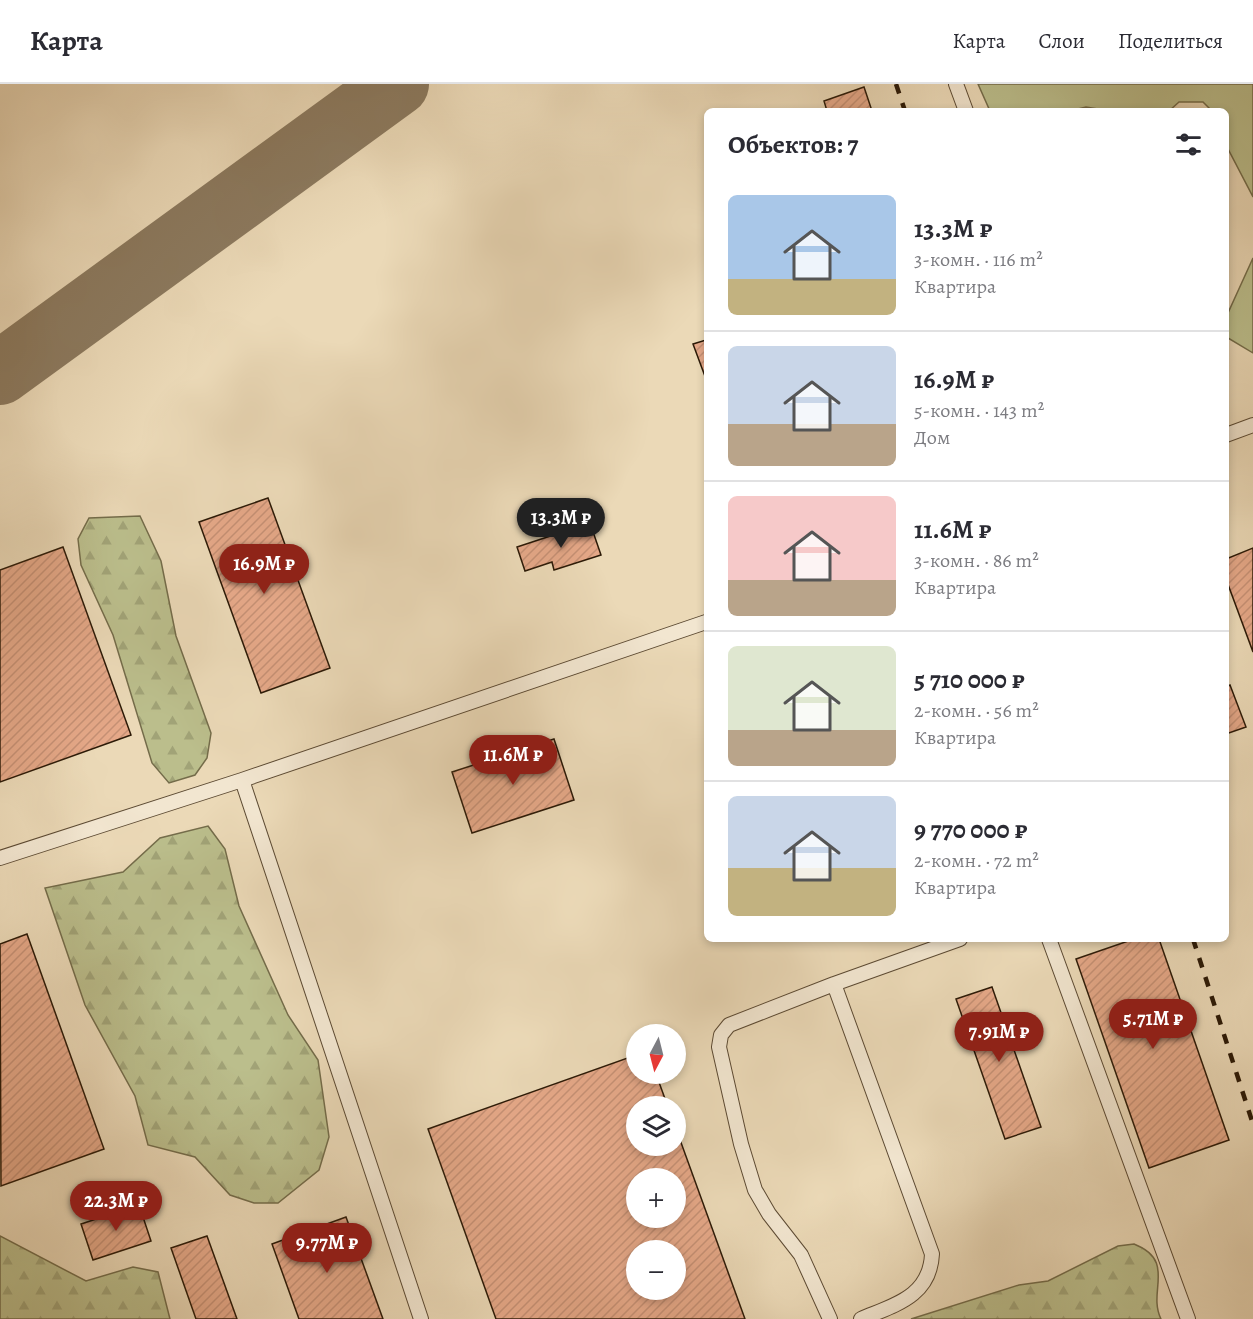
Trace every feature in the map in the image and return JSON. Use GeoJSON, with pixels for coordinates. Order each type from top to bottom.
{"type":"FeatureCollection","features":[{"type":"Feature","properties":{"kind":"lane"},"geometry":{"type":"LineString","coordinates":[[956,84],[965,108]]}},
{"type":"Feature","properties":{"kind":"lane"},"geometry":{"type":"LineString","coordinates":[[1229,434],[1253,425]]}},
{"type":"Feature","properties":{"kind":"lane"},"geometry":{"type":"LineString","coordinates":[[0,858],[242,780],[704,623]]}},
{"type":"Feature","properties":{"kind":"lane"},"geometry":{"type":"LineString","coordinates":[[242,780],[421,1319]]}},
{"type":"Feature","properties":{"kind":"lane"},"geometry":{"type":"LineString","coordinates":[[831,1319],[801,1255],[755,1191],[741,1144],[719,1047],[721,1035],[729,1025],[952,942]]}},
{"type":"Feature","properties":{"kind":"lane"},"geometry":{"type":"LineString","coordinates":[[1050,942],[1188,1319]]}},
{"type":"Feature","properties":{"kind":"lane"},"geometry":{"type":"LineString","coordinates":[[834,984],[932,1254],[928,1277],[905,1300],[861,1319]]}},
{"type":"Feature","properties":{"kind":"green space"},"geometry":{"type":"Polygon","coordinates":[[[978,84],[1253,84],[1253,197],[1229,151],[1229,108],[1209,108],[1203,102],[1179,102],[1172,108],[989,108],[978,84]]]}},
{"type":"Feature","properties":{"kind":"green space"},"geometry":{"type":"Polygon","coordinates":[[[1253,258],[1253,353],[1229,339],[1229,311],[1253,258]]]}},
{"type":"Feature","properties":{"kind":"green space"},"geometry":{"type":"Polygon","coordinates":[[[140,516],[161,561],[176,636],[211,733],[207,758],[195,775],[169,783],[152,763],[113,635],[81,565],[78,539],[89,518],[140,516]]]}},
{"type":"Feature","properties":{"kind":"green space"},"geometry":{"type":"Polygon","coordinates":[[[208,826],[225,849],[239,906],[288,1015],[318,1060],[329,1137],[319,1170],[278,1203],[254,1203],[230,1195],[195,1157],[148,1145],[135,1096],[85,1005],[45,888],[123,872],[160,838],[208,826]]]}},
{"type":"Feature","properties":{"kind":"green space"},"geometry":{"type":"Polygon","coordinates":[[[0,1236],[86,1281],[133,1267],[158,1272],[170,1319],[0,1319],[0,1236]]]}},
{"type":"Feature","properties":{"kind":"green space"},"geometry":{"type":"Polygon","coordinates":[[[1134,1244],[1147,1251],[1158,1268],[1157,1298],[1161,1319],[911,1319],[1019,1285],[1048,1281],[1118,1246],[1134,1244]]]}},
{"type":"Feature","properties":{"kind":"building"},"geometry":{"type":"Polygon","coordinates":[[[864,87],[871,108],[826,108],[824,101],[864,87]]]}},
{"type":"Feature","properties":{"kind":"building"},"geometry":{"type":"Polygon","coordinates":[[[704,341],[704,374],[693,344],[704,341]]]}},
{"type":"Feature","properties":{"kind":"building"},"geometry":{"type":"Polygon","coordinates":[[[268,498],[330,668],[261,693],[199,522],[268,498]]]}},
{"type":"Feature","properties":{"kind":"building"},"geometry":{"type":"Polygon","coordinates":[[[590,523],[601,555],[554,570],[552,562],[525,571],[517,547],[590,523]]]}},
{"type":"Feature","properties":{"kind":"building"},"geometry":{"type":"Polygon","coordinates":[[[63,547],[131,735],[0,782],[0,570],[63,547]]]}},
{"type":"Feature","properties":{"kind":"building"},"geometry":{"type":"Polygon","coordinates":[[[1253,548],[1253,652],[1229,587],[1229,558],[1253,548]]]}},
{"type":"Feature","properties":{"kind":"building"},"geometry":{"type":"Polygon","coordinates":[[[1229,686],[1246,727],[1229,733],[1229,686]]]}},
{"type":"Feature","properties":{"kind":"building"},"geometry":{"type":"Polygon","coordinates":[[[554,739],[574,800],[472,833],[452,772],[554,739]]]}},
{"type":"Feature","properties":{"kind":"building"},"geometry":{"type":"Polygon","coordinates":[[[27,934],[104,1149],[1,1186],[0,944],[27,934]]]}},
{"type":"Feature","properties":{"kind":"building"},"geometry":{"type":"Polygon","coordinates":[[[1125,942],[1160,942],[1229,1140],[1149,1168],[1076,959],[1125,942]]]}},
{"type":"Feature","properties":{"kind":"building"},"geometry":{"type":"Polygon","coordinates":[[[992,987],[1041,1127],[1005,1139],[956,999],[992,987]]]}},
{"type":"Feature","properties":{"kind":"building"},"geometry":{"type":"Polygon","coordinates":[[[626,1059],[626,1084],[660,1084],[664,1096],[626,1096],[626,1156],[686,1156],[745,1319],[496,1319],[428,1129],[626,1059]]]}},
{"type":"Feature","properties":{"kind":"building"},"geometry":{"type":"Polygon","coordinates":[[[139,1205],[151,1241],[93,1260],[81,1224],[139,1205]]]}},
{"type":"Feature","properties":{"kind":"building"},"geometry":{"type":"Polygon","coordinates":[[[346,1217],[383,1319],[299,1319],[272,1244],[346,1217]]]}},
{"type":"Feature","properties":{"kind":"building"},"geometry":{"type":"Polygon","coordinates":[[[207,1236],[237,1319],[196,1319],[171,1248],[207,1236]]]}},
{"type":"Feature","properties":{"kind":"taxiway"},"geometry":{"type":"LineString","coordinates":[[0,373],[397,84]]}},
{"type":"Feature","properties":{"kind":"railway"},"geometry":{"type":"LineString","coordinates":[[896,84],[904,108]]}},
{"type":"Feature","properties":{"kind":"railway"},"geometry":{"type":"LineString","coordinates":[[1194,942],[1253,1124]]}}]}
